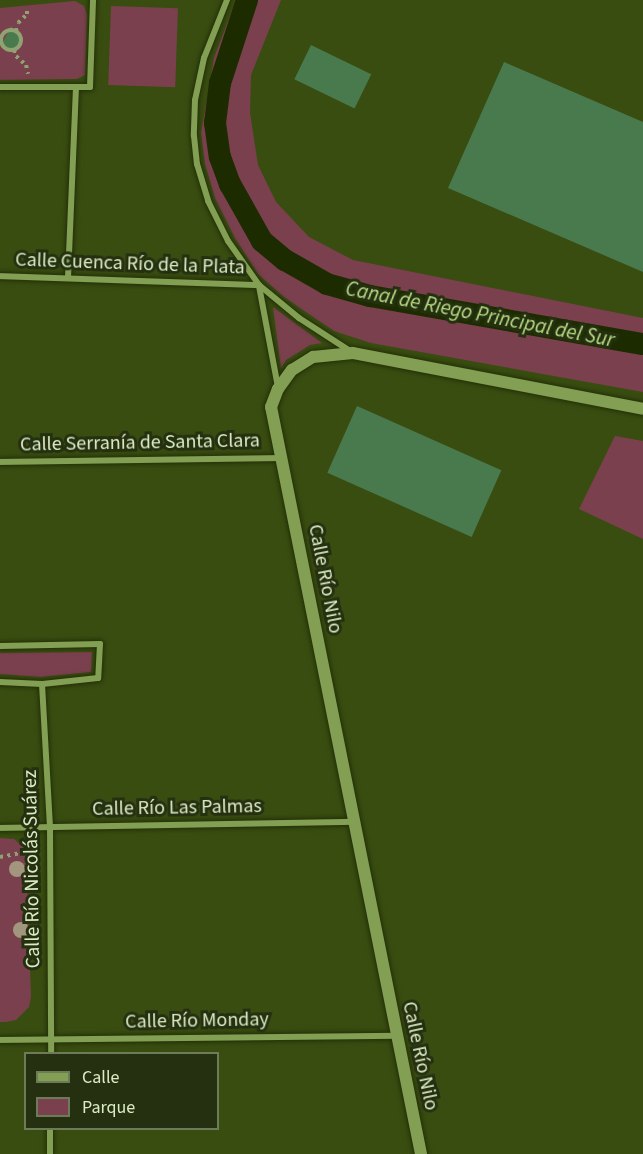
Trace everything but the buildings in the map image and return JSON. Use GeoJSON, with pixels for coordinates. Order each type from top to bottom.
{"type":"FeatureCollection","features":[{"type":"Feature","properties":{"kind":"main road"},"geometry":{"type":"LineString","coordinates":[[278,389],[292,370],[313,357],[353,352],[643,409]]}},
{"type":"Feature","properties":{"kind":"main road","name":"Calle Río Nilo"},"geometry":{"type":"LineString","coordinates":[[278,389],[271,407],[280,458],[420,1154]]}},
{"type":"Feature","properties":{"kind":"street"},"geometry":{"type":"LineString","coordinates":[[0,87],[90,87],[93,0]]}},
{"type":"Feature","properties":{"kind":"street"},"geometry":{"type":"LineString","coordinates":[[227,0],[204,58],[195,100],[194,136],[197,164],[208,201],[228,241],[259,285],[299,318],[353,352]]}},
{"type":"Feature","properties":{"kind":"street"},"geometry":{"type":"LineString","coordinates":[[68,278],[76,87]]}},
{"type":"Feature","properties":{"kind":"street","name":"Calle Cuenca Río de la Plata"},"geometry":{"type":"LineString","coordinates":[[0,276],[259,285]]}},
{"type":"Feature","properties":{"kind":"street"},"geometry":{"type":"LineString","coordinates":[[259,285],[278,389]]}},
{"type":"Feature","properties":{"kind":"street","name":"Calle Serranía de Santa Clara"},"geometry":{"type":"LineString","coordinates":[[0,462],[280,458]]}},
{"type":"Feature","properties":{"kind":"street"},"geometry":{"type":"LineString","coordinates":[[0,646],[100,644],[98,678],[42,684],[0,682]]}},
{"type":"Feature","properties":{"kind":"street","name":"Calle Río Nicolás Suárez"},"geometry":{"type":"LineString","coordinates":[[42,684],[50,827],[51,1052]]}},
{"type":"Feature","properties":{"kind":"street","name":"Calle Río Las Palmas"},"geometry":{"type":"LineString","coordinates":[[0,828],[354,822]]}},
{"type":"Feature","properties":{"kind":"street","name":"Calle Río Monday"},"geometry":{"type":"LineString","coordinates":[[0,1040],[395,1036]]}},
{"type":"Feature","properties":{"kind":"street"},"geometry":{"type":"LineString","coordinates":[[50,1130],[50,1154]]}},
{"type":"Feature","properties":{"kind":"path"},"geometry":{"type":"LineString","coordinates":[[14,50],[21,41],[16,31],[18,23],[27,14],[27,8]]}},
{"type":"Feature","properties":{"kind":"path"},"geometry":{"type":"LineString","coordinates":[[1,27],[0,45],[6,50],[14,50]]}},
{"type":"Feature","properties":{"kind":"path"},"geometry":{"type":"LineString","coordinates":[[2,34],[9,30],[16,31]]}},
{"type":"Feature","properties":{"kind":"path"},"geometry":{"type":"LineString","coordinates":[[14,50],[16,56],[26,65],[28,78]]}},
{"type":"Feature","properties":{"kind":"path"},"geometry":{"type":"LineString","coordinates":[[0,857],[26,850],[49,850]]}},
{"type":"Feature","properties":{"kind":"green space"},"geometry":{"type":"Polygon","coordinates":[[[236,0],[281,0],[251,75],[250,113],[258,165],[276,202],[309,237],[353,260],[643,318],[643,392],[371,343],[334,331],[284,297],[258,274],[235,238],[215,198],[205,164],[201,133],[214,58],[236,0]]]}},
{"type":"Feature","properties":{"kind":"green space"},"geometry":{"type":"Polygon","coordinates":[[[75,1],[84,6],[87,15],[85,75],[77,79],[0,80],[0,8],[75,1]]]}},
{"type":"Feature","properties":{"kind":"green space"},"geometry":{"type":"Polygon","coordinates":[[[111,6],[178,8],[175,87],[108,85],[111,6]]]}},
{"type":"Feature","properties":{"kind":"green space"},"geometry":{"type":"Polygon","coordinates":[[[273,307],[322,343],[310,345],[286,360],[281,368],[273,307]]]}},
{"type":"Feature","properties":{"kind":"green space"},"geometry":{"type":"Polygon","coordinates":[[[615,436],[643,441],[643,539],[579,509],[615,436]]]}},
{"type":"Feature","properties":{"kind":"green space"},"geometry":{"type":"Polygon","coordinates":[[[92,652],[91,672],[40,677],[0,674],[0,653],[92,652]]]}},
{"type":"Feature","properties":{"kind":"green space"},"geometry":{"type":"Polygon","coordinates":[[[0,838],[14,839],[26,850],[31,997],[29,1007],[16,1020],[6,1022],[0,1022],[0,838]]]}},
{"type":"Feature","properties":{"kind":"waterway","name":"Canal de Riego Principal del Sur"},"geometry":{"type":"LineString","coordinates":[[247,0],[220,83],[215,123],[220,157],[230,184],[262,241],[285,260],[327,284],[370,296],[643,344]]}}]}
